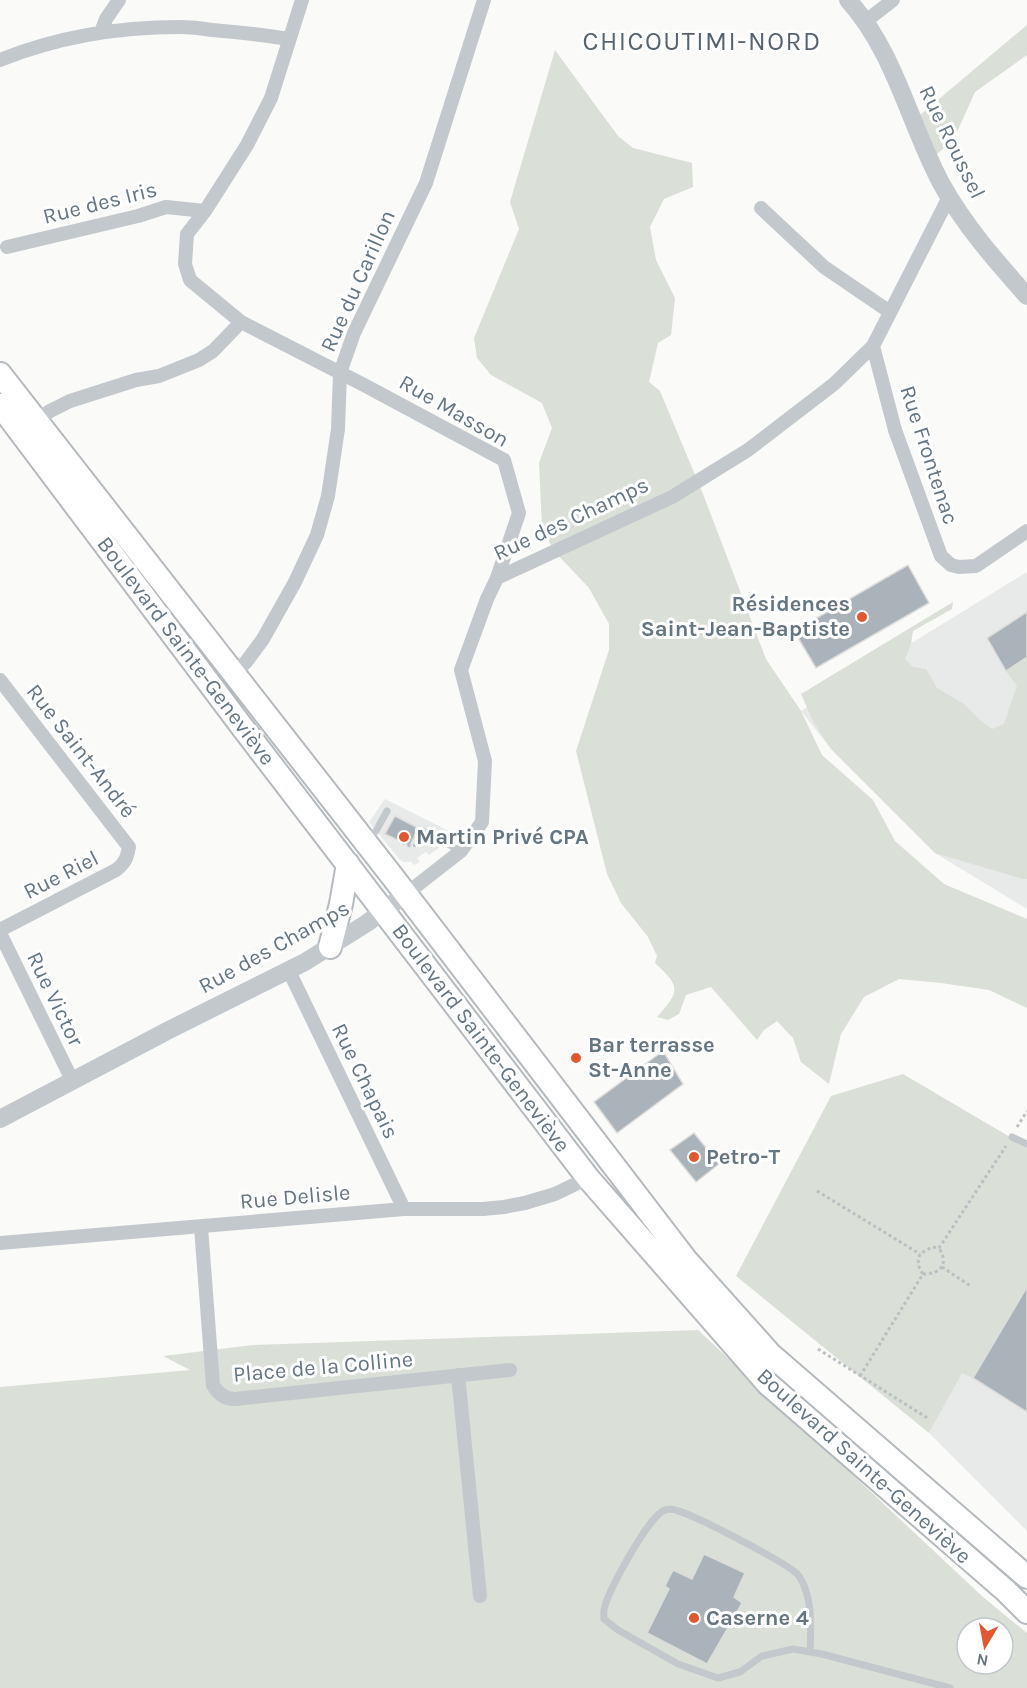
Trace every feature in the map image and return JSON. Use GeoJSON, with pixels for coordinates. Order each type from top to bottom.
{"type":"FeatureCollection","features":[{"type":"Feature","properties":{"kind":"main road","name":"Boulevard Sainte-Geneviève"},"geometry":{"type":"LineString","coordinates":[[0,374],[365,841],[686,1260],[770,1354],[1027,1577]]}},
{"type":"Feature","properties":{"kind":"main road","name":"Boulevard Sainte-Geneviève"},"geometry":{"type":"LineString","coordinates":[[0,405],[588,1178],[768,1384],[1006,1591],[1027,1612]]}},
{"type":"Feature","properties":{"kind":"main road"},"geometry":{"type":"LineString","coordinates":[[330,947],[348,864]]}},
{"type":"Feature","properties":{"kind":"street"},"geometry":{"type":"LineString","coordinates":[[101,32],[106,19],[119,0]]}},
{"type":"Feature","properties":{"kind":"street","name":"Rue Masson"},"geometry":{"type":"LineString","coordinates":[[302,0],[271,98],[247,145],[188,234],[186,264],[190,280],[241,322],[504,460],[519,513],[497,578]]}},
{"type":"Feature","properties":{"kind":"street","name":"Rue du Carillon"},"geometry":{"type":"LineString","coordinates":[[234,673],[246,662],[263,639],[295,582],[316,535],[328,496],[338,429],[340,373],[354,333],[426,183],[484,0]]}},
{"type":"Feature","properties":{"kind":"street","name":"Rue Roussel"},"geometry":{"type":"LineString","coordinates":[[848,0],[866,21],[884,51],[949,197],[984,248],[1027,296]]}},
{"type":"Feature","properties":{"kind":"street"},"geometry":{"type":"LineString","coordinates":[[866,21],[893,0]]}},
{"type":"Feature","properties":{"kind":"street"},"geometry":{"type":"LineString","coordinates":[[0,60],[40,45],[101,32],[182,27],[290,39]]}},
{"type":"Feature","properties":{"kind":"street","name":"Rue des Champs"},"geometry":{"type":"LineString","coordinates":[[0,1119],[169,1030],[289,971],[384,911],[461,851],[482,822],[485,761],[461,670],[497,578],[652,507],[708,475],[748,450],[834,384],[873,346],[949,197]]}},
{"type":"Feature","properties":{"kind":"street","name":"Rue des Iris"},"geometry":{"type":"LineString","coordinates":[[7,247],[138,216],[166,207],[205,211]]}},
{"type":"Feature","properties":{"kind":"street"},"geometry":{"type":"LineString","coordinates":[[761,208],[824,267],[890,312]]}},
{"type":"Feature","properties":{"kind":"street"},"geometry":{"type":"LineString","coordinates":[[36,421],[70,401],[136,380],[159,376],[199,360],[213,351],[241,322]]}},
{"type":"Feature","properties":{"kind":"street","name":"Rue Frontenac"},"geometry":{"type":"LineString","coordinates":[[873,346],[895,430],[941,556],[951,565],[976,566],[1027,531]]}},
{"type":"Feature","properties":{"kind":"street","name":"Rue Saint-André"},"geometry":{"type":"LineString","coordinates":[[0,680],[129,847]]}},
{"type":"Feature","properties":{"kind":"street","name":"Rue Riel"},"geometry":{"type":"LineString","coordinates":[[0,932],[124,865],[129,847]]}},
{"type":"Feature","properties":{"kind":"street","name":"Rue Victor"},"geometry":{"type":"LineString","coordinates":[[0,932],[73,1082]]}},
{"type":"Feature","properties":{"kind":"street","name":"Rue Chapais"},"geometry":{"type":"LineString","coordinates":[[289,971],[404,1209]]}},
{"type":"Feature","properties":{"kind":"street","name":"Rue Delisle"},"geometry":{"type":"LineString","coordinates":[[0,1243],[404,1209],[483,1209],[525,1203],[555,1194],[588,1178]]}},
{"type":"Feature","properties":{"kind":"street","name":"Place de la Colline"},"geometry":{"type":"LineString","coordinates":[[201,1227],[213,1384],[224,1397],[235,1399],[510,1370]]}},
{"type":"Feature","properties":{"kind":"street"},"geometry":{"type":"LineString","coordinates":[[458,1376],[480,1596]]}},
{"type":"Feature","properties":{"kind":"lane"},"geometry":{"type":"LineString","coordinates":[[365,841],[376,831],[387,811]]}},
{"type":"Feature","properties":{"kind":"lane"},"geometry":{"type":"LineString","coordinates":[[423,831],[461,851]]}},
{"type":"Feature","properties":{"kind":"lane"},"geometry":{"type":"LineString","coordinates":[[1012,1137],[1027,1144]]}},
{"type":"Feature","properties":{"kind":"lane"},"geometry":{"type":"LineString","coordinates":[[810,1652],[811,1632],[806,1589],[798,1573],[761,1551],[678,1511],[668,1509],[659,1512],[649,1525],[612,1586],[604,1608],[604,1619],[618,1630],[678,1664],[718,1678],[741,1672],[762,1656],[793,1649],[810,1652],[822,1654],[950,1688]]}},
{"type":"Feature","properties":{"kind":"path"},"geometry":{"type":"LineString","coordinates":[[402,842],[410,846],[421,842]]}},
{"type":"Feature","properties":{"kind":"path"},"geometry":{"type":"LineString","coordinates":[[939,1248],[1027,1111]]}},
{"type":"Feature","properties":{"kind":"path"},"geometry":{"type":"LineString","coordinates":[[817,1191],[920,1254]]}},
{"type":"Feature","properties":{"kind":"path"},"geometry":{"type":"LineString","coordinates":[[923,1274],[919,1269],[920,1254],[932,1247],[939,1248]]}},
{"type":"Feature","properties":{"kind":"path"},"geometry":{"type":"LineString","coordinates":[[923,1274],[932,1274],[942,1267],[944,1261],[939,1248]]}},
{"type":"Feature","properties":{"kind":"path"},"geometry":{"type":"LineString","coordinates":[[942,1267],[972,1287]]}},
{"type":"Feature","properties":{"kind":"path"},"geometry":{"type":"LineString","coordinates":[[860,1376],[923,1274]]}},
{"type":"Feature","properties":{"kind":"path"},"geometry":{"type":"LineString","coordinates":[[818,1349],[929,1419]]}},
{"type":"Feature","properties":{"kind":"shaded area"},"geometry":{"type":"Polygon","coordinates":[[[1027,25],[1027,55],[975,92],[953,141],[932,158],[914,120],[1027,25]]]}},
{"type":"Feature","properties":{"kind":"shaded area"},"geometry":{"type":"Polygon","coordinates":[[[555,50],[618,136],[633,148],[692,163],[693,187],[664,199],[650,227],[656,260],[675,298],[671,335],[658,343],[649,382],[660,391],[703,494],[766,659],[801,711],[822,755],[873,800],[895,841],[944,884],[1027,919],[1027,1008],[989,990],[899,979],[864,997],[841,1034],[829,1084],[801,1062],[793,1038],[777,1021],[764,1030],[757,1040],[711,987],[686,995],[679,1014],[668,1020],[657,1017],[673,995],[673,984],[655,963],[657,956],[648,937],[621,903],[607,874],[576,751],[609,650],[609,624],[589,588],[554,551],[542,527],[539,463],[552,428],[542,403],[491,375],[477,358],[474,338],[519,229],[510,202],[555,50]]]}},
{"type":"Feature","properties":{"kind":"shaded area"},"geometry":{"type":"Polygon","coordinates":[[[1027,572],[1027,909],[935,853],[831,749],[801,711],[1027,572]]]}},
{"type":"Feature","properties":{"kind":"shaded area"},"geometry":{"type":"Polygon","coordinates":[[[953,602],[952,609],[913,631],[905,659],[913,667],[926,669],[937,688],[964,704],[992,729],[1004,724],[1017,686],[1006,671],[1027,657],[1027,879],[935,853],[831,749],[813,721],[801,694],[953,602]]]}},
{"type":"Feature","properties":{"kind":"shaded area"},"geometry":{"type":"Polygon","coordinates":[[[385,799],[457,835],[429,855],[426,852],[417,858],[420,862],[416,864],[403,862],[369,822],[385,799]]]}},
{"type":"Feature","properties":{"kind":"shaded area"},"geometry":{"type":"Polygon","coordinates":[[[903,1074],[1027,1147],[1027,1286],[973,1378],[962,1373],[929,1433],[736,1276],[831,1096],[903,1074]]]}},
{"type":"Feature","properties":{"kind":"shaded area"},"geometry":{"type":"Polygon","coordinates":[[[1027,1252],[1027,1531],[929,1433],[1027,1252]]]}},
{"type":"Feature","properties":{"kind":"shaded area"},"geometry":{"type":"Polygon","coordinates":[[[698,1330],[983,1597],[1006,1616],[955,1616],[955,1676],[1015,1676],[1015,1623],[1027,1633],[1027,1688],[0,1688],[0,1387],[190,1370],[163,1356],[253,1345],[698,1330]]]}},
{"type":"Feature","properties":{"kind":"building","name":"Résidences Saint-Jean-Baptiste"},"geometry":{"type":"Polygon","coordinates":[[[908,565],[929,603],[816,668],[794,631],[908,565]]]}},
{"type":"Feature","properties":{"kind":"building"},"geometry":{"type":"Polygon","coordinates":[[[1027,612],[1027,657],[1006,671],[987,638],[1027,612]]]}},
{"type":"Feature","properties":{"kind":"building"},"geometry":{"type":"Polygon","coordinates":[[[395,816],[418,828],[410,846],[385,834],[395,816]]]}},
{"type":"Feature","properties":{"kind":"building"},"geometry":{"type":"Polygon","coordinates":[[[663,1051],[683,1084],[617,1133],[594,1102],[663,1051]]]}},
{"type":"Feature","properties":{"kind":"building","name":"Petro-T"},"geometry":{"type":"Polygon","coordinates":[[[694,1133],[719,1164],[696,1182],[670,1150],[694,1133]]]}},
{"type":"Feature","properties":{"kind":"building"},"geometry":{"type":"Polygon","coordinates":[[[1027,1287],[1027,1412],[973,1378],[1027,1287]]]}},
{"type":"Feature","properties":{"kind":"building","name":"Caserne 4"},"geometry":{"type":"Polygon","coordinates":[[[704,1554],[745,1573],[734,1597],[742,1603],[707,1664],[647,1633],[669,1589],[665,1586],[673,1570],[692,1579],[704,1554]]]}},
{"type":"Feature","properties":{"kind":"place","name":"Résidences Saint-Jean-Baptiste"},"geometry":{"type":"Point","coordinates":[862,617]}},
{"type":"Feature","properties":{"kind":"place","name":"Martin Privé CPA"},"geometry":{"type":"Point","coordinates":[404,837]}},
{"type":"Feature","properties":{"kind":"place","name":"Bar terrasse St-Anne"},"geometry":{"type":"Point","coordinates":[576,1058]}},
{"type":"Feature","properties":{"kind":"place","name":"Petro-T"},"geometry":{"type":"Point","coordinates":[694,1157]}},
{"type":"Feature","properties":{"kind":"place","name":"Caserne 4"},"geometry":{"type":"Point","coordinates":[694,1618]}},
{"type":"Feature","properties":{"kind":"district","name":"CHICOUTIMI-NORD"},"geometry":{"type":"Point","coordinates":[702,41]}}]}
